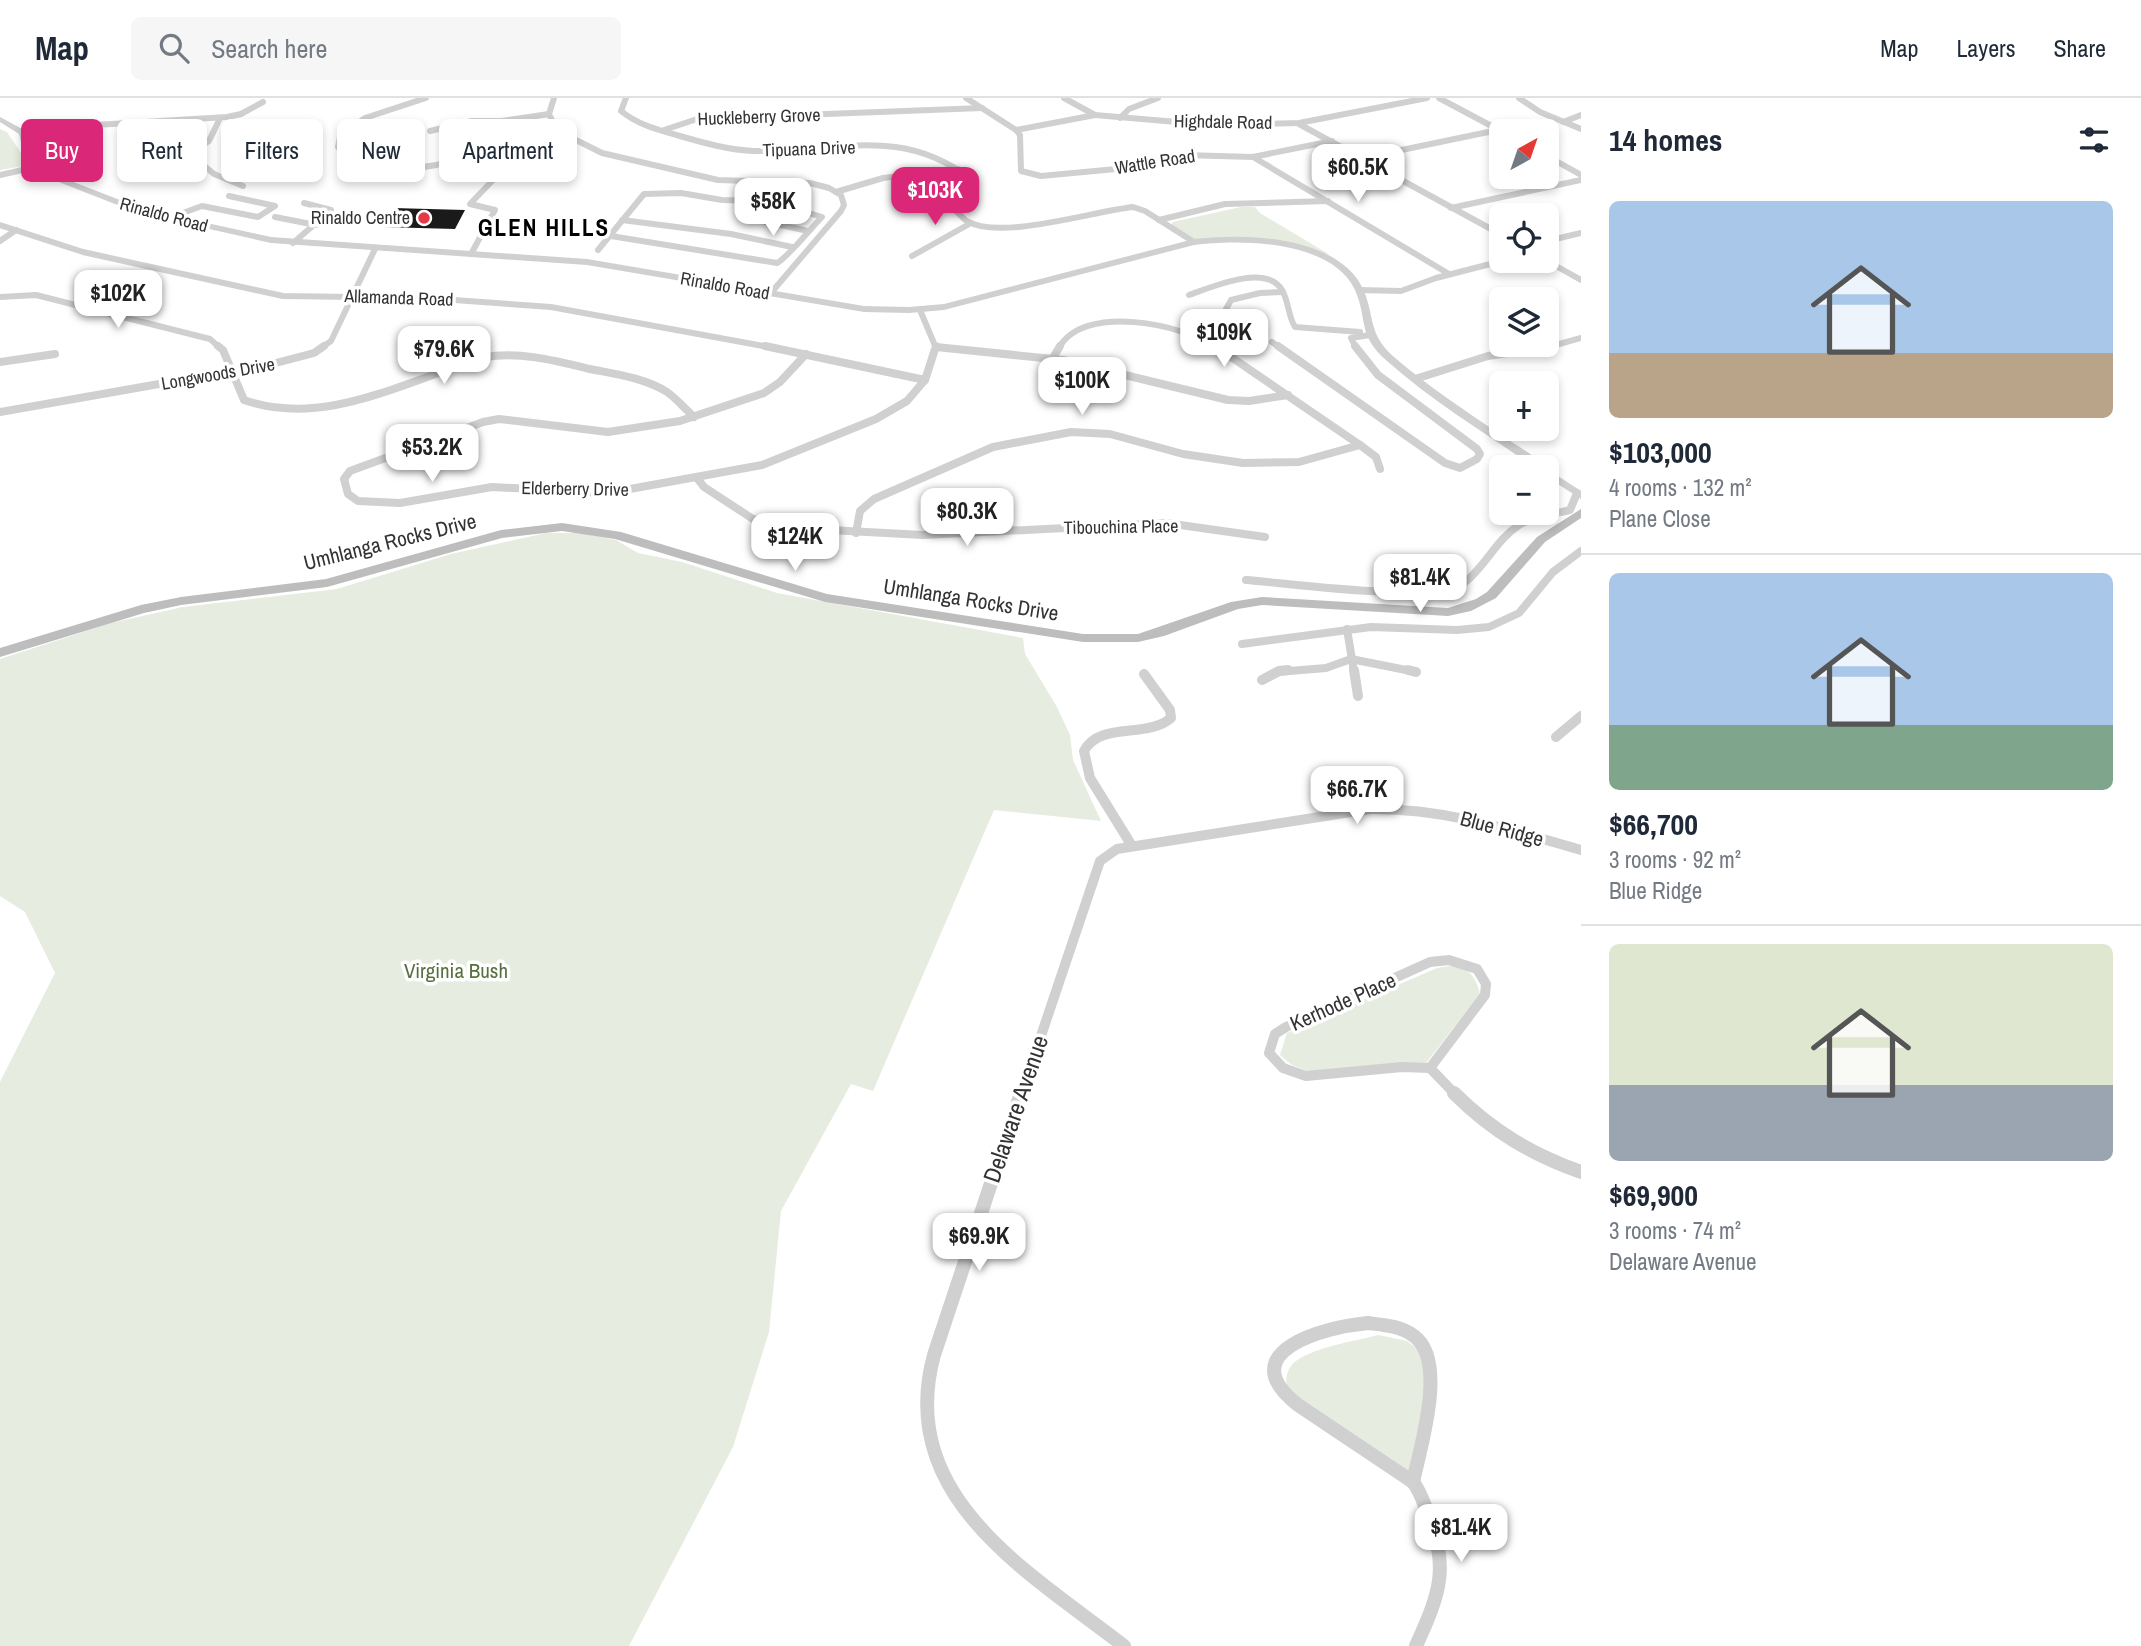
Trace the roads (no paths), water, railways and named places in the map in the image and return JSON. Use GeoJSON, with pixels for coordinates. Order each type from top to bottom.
{"type":"FeatureCollection","features":[{"type":"Feature","properties":{"kind":"main road","name":"Umhlanga Rocks Drive"},"geometry":{"type":"LineString","coordinates":[[0,653],[141,609],[181,601],[327,583],[501,534],[562,527],[604,531],[825,598],[1101,640],[1138,638],[1159,633],[1228,607],[1262,601],[1448,611],[1478,605],[1490,598],[1535,545],[1581,513]]}},
{"type":"Feature","properties":{"kind":"street"},"geometry":{"type":"LineString","coordinates":[[426,98],[354,124],[339,140],[342,152],[349,159],[369,165],[404,168],[439,162]]}},
{"type":"Feature","properties":{"kind":"street"},"geometry":{"type":"LineString","coordinates":[[554,98],[549,114],[555,127],[562,133],[602,153],[718,180],[800,182],[836,191],[883,178],[958,169],[972,180],[972,184],[955,210],[971,223],[997,227],[1037,225],[1127,207],[1145,211],[1194,242]]}},
{"type":"Feature","properties":{"kind":"street","name":"Tipuana Drive"},"geometry":{"type":"LineString","coordinates":[[626,98],[621,106],[625,116],[664,130],[749,150],[862,146],[924,152],[942,158],[958,169]]}},
{"type":"Feature","properties":{"kind":"street"},"geometry":{"type":"LineString","coordinates":[[966,98],[1016,130],[1095,116]]}},
{"type":"Feature","properties":{"kind":"street","name":"Highdale Road"},"geometry":{"type":"LineString","coordinates":[[1064,98],[1095,116],[1212,125],[1299,124],[1427,98]]}},
{"type":"Feature","properties":{"kind":"street"},"geometry":{"type":"LineString","coordinates":[[1120,118],[1129,109],[1158,98]]}},
{"type":"Feature","properties":{"kind":"street"},"geometry":{"type":"LineString","coordinates":[[1439,98],[1489,125]]}},
{"type":"Feature","properties":{"kind":"street"},"geometry":{"type":"LineString","coordinates":[[1519,98],[1530,107],[1581,129]]}},
{"type":"Feature","properties":{"kind":"street"},"geometry":{"type":"LineString","coordinates":[[103,125],[220,118],[241,114],[263,102]]}},
{"type":"Feature","properties":{"kind":"street","name":"Huckleberry Grove"},"geometry":{"type":"LineString","coordinates":[[664,130],[678,123],[697,119],[982,108]]}},
{"type":"Feature","properties":{"kind":"street"},"geometry":{"type":"LineString","coordinates":[[515,119],[549,114]]}},
{"type":"Feature","properties":{"kind":"street"},"geometry":{"type":"LineString","coordinates":[[1563,122],[1581,115]]}},
{"type":"Feature","properties":{"kind":"street"},"geometry":{"type":"LineString","coordinates":[[220,118],[215,135],[187,155],[214,174],[243,186]]}},
{"type":"Feature","properties":{"kind":"street"},"geometry":{"type":"LineString","coordinates":[[0,119],[21,132]]}},
{"type":"Feature","properties":{"kind":"street"},"geometry":{"type":"LineString","coordinates":[[1299,124],[1489,228]]}},
{"type":"Feature","properties":{"kind":"street"},"geometry":{"type":"LineString","coordinates":[[430,131],[439,129]]}},
{"type":"Feature","properties":{"kind":"street","name":"Wattle Road"},"geometry":{"type":"LineString","coordinates":[[1016,130],[1020,135],[1021,170],[1036,176],[1116,169],[1175,156],[1253,157],[1332,141]]}},
{"type":"Feature","properties":{"kind":"street"},"geometry":{"type":"LineString","coordinates":[[1363,158],[1489,133]]}},
{"type":"Feature","properties":{"kind":"street"},"geometry":{"type":"LineString","coordinates":[[1253,157],[1449,274]]}},
{"type":"Feature","properties":{"kind":"street"},"geometry":{"type":"LineString","coordinates":[[1559,163],[1581,177]]}},
{"type":"Feature","properties":{"kind":"street"},"geometry":{"type":"LineString","coordinates":[[0,175],[21,170]]}},
{"type":"Feature","properties":{"kind":"street"},"geometry":{"type":"LineString","coordinates":[[1451,208],[1581,177]]}},
{"type":"Feature","properties":{"kind":"street","name":"Rinaldo Road"},"geometry":{"type":"LineString","coordinates":[[64,182],[169,218],[293,243],[587,262],[852,308],[920,310],[944,307],[1194,242],[1243,238],[1295,246],[1328,258],[1344,269],[1359,290],[1370,333],[1389,358],[1524,455]]}},
{"type":"Feature","properties":{"kind":"street"},"geometry":{"type":"LineString","coordinates":[[471,254],[494,209],[470,204],[492,182]]}},
{"type":"Feature","properties":{"kind":"street"},"geometry":{"type":"LineString","coordinates":[[770,294],[844,205],[844,200],[836,191]]}},
{"type":"Feature","properties":{"kind":"street"},"geometry":{"type":"LineString","coordinates":[[598,250],[646,193],[671,192],[722,200],[770,201],[822,216],[796,242],[785,260],[777,263],[611,236]]}},
{"type":"Feature","properties":{"kind":"street"},"geometry":{"type":"LineString","coordinates":[[169,218],[202,206],[258,217],[275,206],[229,196]]}},
{"type":"Feature","properties":{"kind":"street"},"geometry":{"type":"LineString","coordinates":[[1158,220],[1225,204],[1328,201]]}},
{"type":"Feature","properties":{"kind":"street"},"geometry":{"type":"LineString","coordinates":[[293,243],[331,210],[304,203]]}},
{"type":"Feature","properties":{"kind":"street"},"geometry":{"type":"LineString","coordinates":[[275,217],[316,225]]}},
{"type":"Feature","properties":{"kind":"street"},"geometry":{"type":"LineString","coordinates":[[744,217],[808,231]]}},
{"type":"Feature","properties":{"kind":"street"},"geometry":{"type":"LineString","coordinates":[[622,220],[814,242]]}},
{"type":"Feature","properties":{"kind":"street"},"geometry":{"type":"LineString","coordinates":[[912,256],[971,223]]}},
{"type":"Feature","properties":{"kind":"street","name":"Allamanda Road"},"geometry":{"type":"LineString","coordinates":[[0,225],[83,251],[272,294],[426,298],[551,307],[806,354],[925,380]]}},
{"type":"Feature","properties":{"kind":"street"},"geometry":{"type":"LineString","coordinates":[[0,241],[16,230]]}},
{"type":"Feature","properties":{"kind":"street"},"geometry":{"type":"LineString","coordinates":[[1559,238],[1581,233]]}},
{"type":"Feature","properties":{"kind":"street","name":"Longwoods Drive"},"geometry":{"type":"LineString","coordinates":[[0,412],[296,359],[321,349],[331,341],[375,249]]}},
{"type":"Feature","properties":{"kind":"street"},"geometry":{"type":"LineString","coordinates":[[1359,290],[1401,291],[1449,274],[1489,264]]}},
{"type":"Feature","properties":{"kind":"street"},"geometry":{"type":"LineString","coordinates":[[1559,268],[1581,280]]}},
{"type":"Feature","properties":{"kind":"street"},"geometry":{"type":"LineString","coordinates":[[1189,295],[1258,277],[1275,281],[1283,292],[1295,327],[1370,333]]}},
{"type":"Feature","properties":{"kind":"street"},"geometry":{"type":"LineString","coordinates":[[1241,326],[1226,309],[1231,300],[1260,293],[1283,292]]}},
{"type":"Feature","properties":{"kind":"street"},"geometry":{"type":"LineString","coordinates":[[0,297],[36,295],[202,336],[221,346],[244,400],[285,412],[313,409],[370,396],[486,357],[523,357],[658,386],[694,417]]}},
{"type":"Feature","properties":{"kind":"street"},"geometry":{"type":"LineString","coordinates":[[920,310],[936,347],[1053,358],[1228,400],[1249,401],[1288,396]]}},
{"type":"Feature","properties":{"kind":"street"},"geometry":{"type":"LineString","coordinates":[[1053,358],[1062,340],[1071,334],[1124,322],[1166,326],[1196,334],[1360,445],[1376,457],[1380,469]]}},
{"type":"Feature","properties":{"kind":"street"},"geometry":{"type":"LineString","coordinates":[[1272,342],[1444,463],[1460,468],[1477,459],[1480,454],[1477,449],[1384,380],[1364,360],[1351,338],[1370,333]]}},
{"type":"Feature","properties":{"kind":"street"},"geometry":{"type":"LineString","coordinates":[[1415,379],[1488,356],[1532,351],[1581,338]]}},
{"type":"Feature","properties":{"kind":"street","name":"Elderberry Drive"},"geometry":{"type":"LineString","coordinates":[[806,354],[780,382],[764,393],[694,417],[620,432],[594,431],[513,419],[483,422],[350,471],[344,481],[348,494],[353,498],[377,503],[417,501],[492,487],[617,492],[775,461],[876,419],[907,401],[925,380],[936,347]]}},
{"type":"Feature","properties":{"kind":"street"},"geometry":{"type":"LineString","coordinates":[[0,362],[55,354]]}},
{"type":"Feature","properties":{"kind":"street"},"geometry":{"type":"LineString","coordinates":[[856,533],[860,511],[874,499],[993,447],[1071,432],[1110,434],[1183,454],[1243,463],[1299,463],[1360,445]]}},
{"type":"Feature","properties":{"kind":"street","name":"Tibouchina Place"},"geometry":{"type":"LineString","coordinates":[[697,478],[704,487],[743,514],[763,523],[856,533],[923,535],[1166,523],[1265,537]]}},
{"type":"Feature","properties":{"kind":"street"},"geometry":{"type":"LineString","coordinates":[[1246,580],[1413,593],[1443,592],[1463,584],[1512,529],[1530,520],[1570,510],[1579,495],[1559,481]]}},
{"type":"Feature","properties":{"kind":"street"},"geometry":{"type":"LineString","coordinates":[[1242,644],[1371,627],[1457,630],[1489,627],[1519,613],[1553,572],[1581,551]]}},
{"type":"Feature","properties":{"kind":"street"},"geometry":{"type":"LineString","coordinates":[[1347,629],[1358,696]]}},
{"type":"Feature","properties":{"kind":"street"},"geometry":{"type":"LineString","coordinates":[[1262,680],[1279,671],[1325,668],[1351,659],[1416,672]]}},
{"type":"Feature","properties":{"kind":"street"},"geometry":{"type":"LineString","coordinates":[[1132,846],[1086,772],[1083,753],[1089,741],[1097,737],[1157,726],[1171,718],[1170,710],[1144,674]]}},
{"type":"Feature","properties":{"kind":"street"},"geometry":{"type":"LineString","coordinates":[[1556,737],[1581,716]]}},
{"type":"Feature","properties":{"kind":"street","name":"Blue Ridge"},"geometry":{"type":"LineString","coordinates":[[1132,846],[1370,808],[1407,807],[1435,811],[1581,850]]}},
{"type":"Feature","properties":{"kind":"street","name":"Delaware Avenue"},"geometry":{"type":"LineString","coordinates":[[1124,1646],[981,1532],[960,1507],[936,1458],[929,1433],[926,1403],[927,1382],[942,1328],[1100,861],[1116,849],[1132,846]]}},
{"type":"Feature","properties":{"kind":"street","name":"Kerhode Place"},"geometry":{"type":"LineString","coordinates":[[1449,958],[1460,960],[1482,974],[1487,986],[1485,995],[1430,1068],[1402,1067],[1306,1076],[1283,1068],[1269,1053],[1275,1034],[1286,1027],[1430,962],[1449,958]]}},
{"type":"Feature","properties":{"kind":"street"},"geometry":{"type":"LineString","coordinates":[[1430,1068],[1471,1113],[1491,1130],[1520,1149],[1581,1172]]}},
{"type":"Feature","properties":{"kind":"street"},"geometry":{"type":"LineString","coordinates":[[1413,1482],[1295,1403],[1274,1379],[1274,1360],[1280,1352],[1313,1332],[1376,1322],[1391,1324],[1416,1336],[1428,1354],[1430,1375],[1413,1482],[1443,1553],[1443,1578],[1435,1604],[1416,1646]]}},
{"type":"Feature","properties":{"kind":"place","name":"Rinaldo Centre"},"geometry":{"type":"Point","coordinates":[424,218]}},
{"type":"Feature","properties":{"kind":"district","name":"GLEN HILLS"},"geometry":{"type":"Point","coordinates":[544,228]}},
{"type":"Feature","properties":{"kind":"park label","name":"Virginia Bush"},"geometry":{"type":"Point","coordinates":[456,971]}}]}
